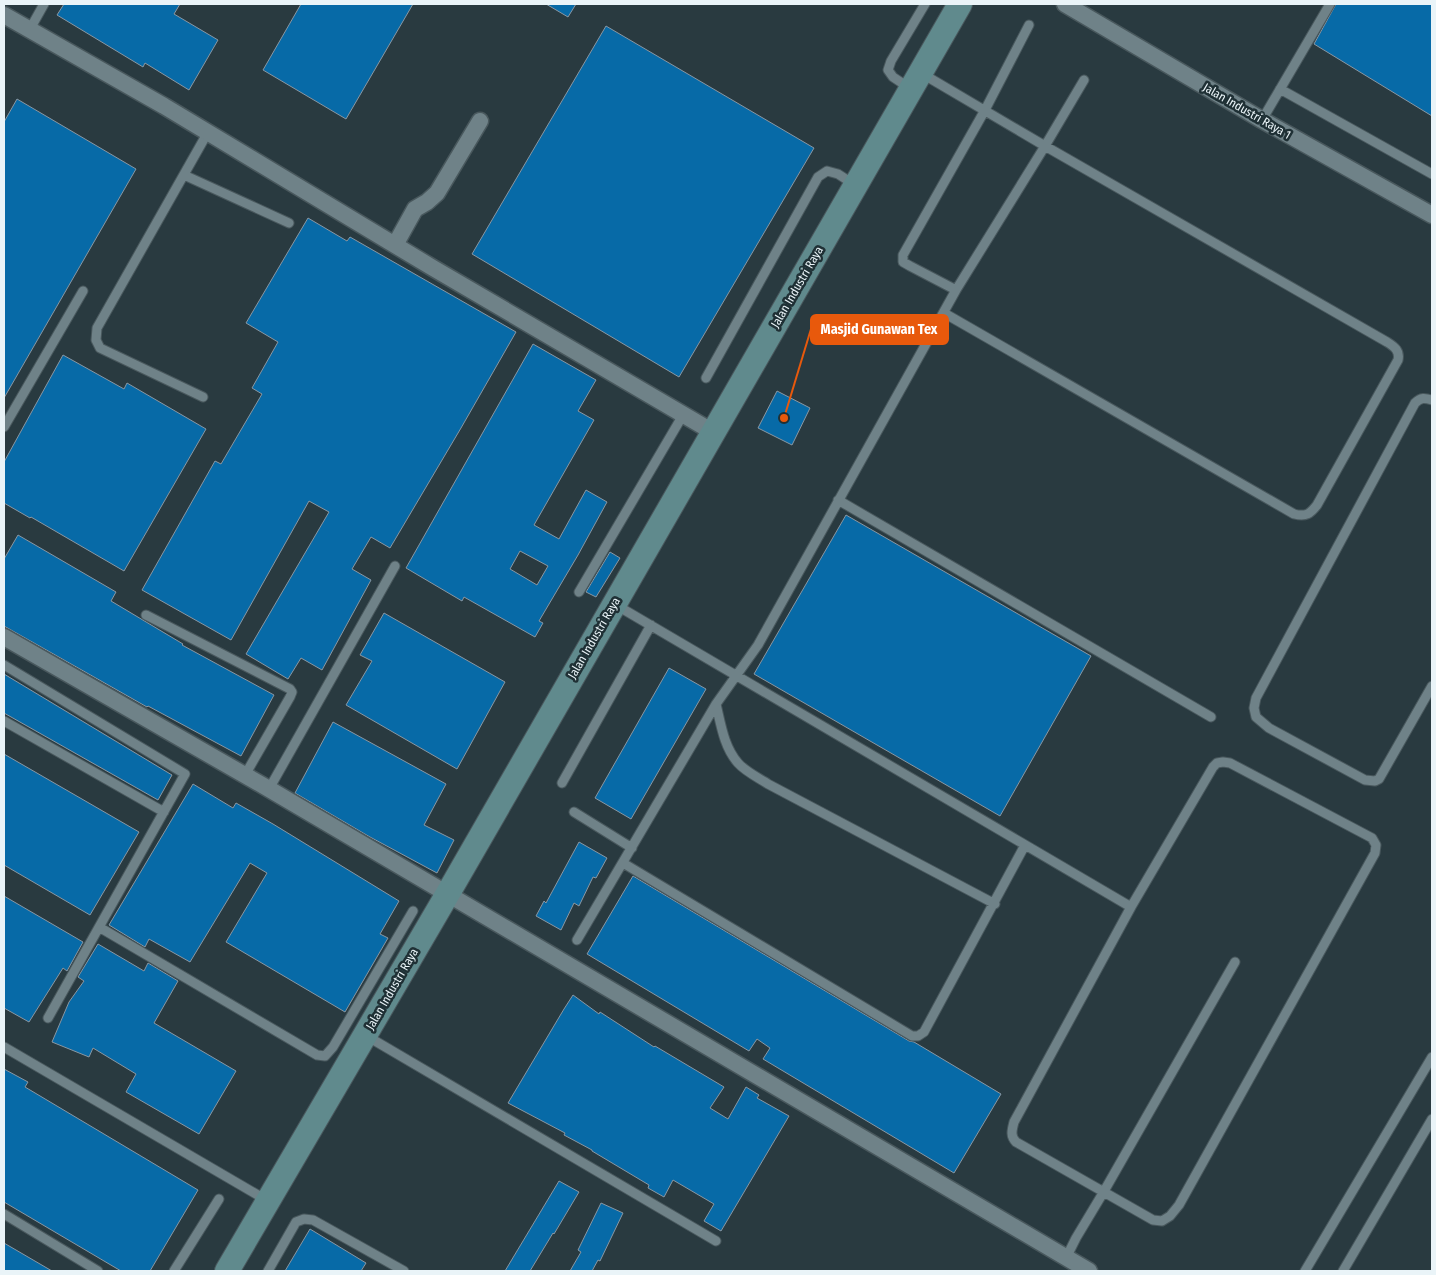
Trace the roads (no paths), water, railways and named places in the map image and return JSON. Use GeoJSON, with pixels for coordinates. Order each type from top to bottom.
{"type":"FeatureCollection","features":[{"type":"Feature","properties":{"kind":"street","name":"Jalan Industri Raya"},"geometry":{"type":"LineString","coordinates":[[227,1271],[960,4]]}},
{"type":"Feature","properties":{"kind":"street","name":"Jalan Industri Raya 1"},"geometry":{"type":"LineString","coordinates":[[1065,4],[1262,120],[1432,215]]}},
{"type":"Feature","properties":{"kind":"street"},"geometry":{"type":"LineString","coordinates":[[4,14],[208,132],[395,245],[713,432]]}},
{"type":"Feature","properties":{"kind":"street"},"geometry":{"type":"LineString","coordinates":[[395,245],[415,209],[428,202],[437,193],[480,121]]}},
{"type":"Feature","properties":{"kind":"street"},"geometry":{"type":"LineString","coordinates":[[4,637],[269,790],[1089,1271]]}},
{"type":"Feature","properties":{"kind":"lane"},"geometry":{"type":"LineString","coordinates":[[30,29],[44,4]]}},
{"type":"Feature","properties":{"kind":"lane"},"geometry":{"type":"LineString","coordinates":[[925,4],[891,62],[888,70],[893,77],[916,81],[985,110],[1379,337],[1398,351],[1398,360],[1317,505],[1310,514],[1303,516],[1294,514],[944,313]]}},
{"type":"Feature","properties":{"kind":"lane"},"geometry":{"type":"LineString","coordinates":[[1262,120],[1330,4]]}},
{"type":"Feature","properties":{"kind":"lane"},"geometry":{"type":"LineString","coordinates":[[956,290],[903,262],[903,256],[985,110],[1029,25]]}},
{"type":"Feature","properties":{"kind":"lane"},"geometry":{"type":"LineString","coordinates":[[578,940],[716,704],[758,645],[956,290],[1084,80]]}},
{"type":"Feature","properties":{"kind":"lane"},"geometry":{"type":"LineString","coordinates":[[1280,89],[1432,174]]}},
{"type":"Feature","properties":{"kind":"lane"},"geometry":{"type":"LineString","coordinates":[[203,397],[100,348],[96,340],[97,328],[208,132]]}},
{"type":"Feature","properties":{"kind":"lane"},"geometry":{"type":"LineString","coordinates":[[706,378],[818,177],[828,170],[855,185]]}},
{"type":"Feature","properties":{"kind":"lane"},"geometry":{"type":"LineString","coordinates":[[184,175],[289,223]]}},
{"type":"Feature","properties":{"kind":"lane"},"geometry":{"type":"LineString","coordinates":[[4,427],[82,292]]}},
{"type":"Feature","properties":{"kind":"lane"},"geometry":{"type":"LineString","coordinates":[[1432,400],[1419,399],[1415,403],[1256,698],[1254,708],[1256,717],[1269,728],[1365,780],[1375,781],[1379,778],[1432,686]]}},
{"type":"Feature","properties":{"kind":"lane"},"geometry":{"type":"LineString","coordinates":[[579,592],[683,414]]}},
{"type":"Feature","properties":{"kind":"lane"},"geometry":{"type":"LineString","coordinates":[[838,500],[1211,717]]}},
{"type":"Feature","properties":{"kind":"lane"},"geometry":{"type":"LineString","coordinates":[[269,790],[395,566]]}},
{"type":"Feature","properties":{"kind":"lane"},"geometry":{"type":"LineString","coordinates":[[614,603],[1131,907]]}},
{"type":"Feature","properties":{"kind":"lane"},"geometry":{"type":"LineString","coordinates":[[146,615],[290,688],[292,692],[290,697],[245,776]]}},
{"type":"Feature","properties":{"kind":"lane"},"geometry":{"type":"LineString","coordinates":[[562,783],[651,625]]}},
{"type":"Feature","properties":{"kind":"lane"},"geometry":{"type":"LineString","coordinates":[[4,664],[185,774],[48,1018]]}},
{"type":"Feature","properties":{"kind":"lane"},"geometry":{"type":"LineString","coordinates":[[716,704],[728,749],[739,765],[768,784],[995,904]]}},
{"type":"Feature","properties":{"kind":"lane"},"geometry":{"type":"LineString","coordinates":[[4,721],[164,812]]}},
{"type":"Feature","properties":{"kind":"lane"},"geometry":{"type":"LineString","coordinates":[[1217,763],[1230,763],[1372,838],[1376,845],[1375,853],[1179,1205],[1170,1216],[1162,1221],[1153,1220],[1016,1142],[1012,1132],[1014,1122],[1131,907],[1217,763]]}},
{"type":"Feature","properties":{"kind":"lane"},"geometry":{"type":"LineString","coordinates":[[574,812],[632,848]]}},
{"type":"Feature","properties":{"kind":"lane"},"geometry":{"type":"LineString","coordinates":[[623,863],[912,1036],[918,1036],[924,1032],[995,904],[1025,845]]}},
{"type":"Feature","properties":{"kind":"lane"},"geometry":{"type":"LineString","coordinates":[[99,927],[318,1056],[325,1056],[333,1047],[412,911]]}},
{"type":"Feature","properties":{"kind":"lane"},"geometry":{"type":"LineString","coordinates":[[1066,1258],[1235,962]]}},
{"type":"Feature","properties":{"kind":"lane"},"geometry":{"type":"LineString","coordinates":[[365,1035],[716,1241]]}},
{"type":"Feature","properties":{"kind":"lane"},"geometry":{"type":"LineString","coordinates":[[4,1047],[268,1201]]}},
{"type":"Feature","properties":{"kind":"lane"},"geometry":{"type":"LineString","coordinates":[[1305,1271],[1432,1056]]}},
{"type":"Feature","properties":{"kind":"lane"},"geometry":{"type":"LineString","coordinates":[[1344,1271],[1432,1119]]}},
{"type":"Feature","properties":{"kind":"lane"},"geometry":{"type":"LineString","coordinates":[[174,1271],[219,1199]]}},
{"type":"Feature","properties":{"kind":"lane"},"geometry":{"type":"LineString","coordinates":[[4,1214],[93,1270]]}},
{"type":"Feature","properties":{"kind":"lane"},"geometry":{"type":"LineString","coordinates":[[268,1271],[296,1222],[304,1219],[313,1220],[404,1271]]}},
{"type":"Feature","properties":{"kind":"place","name":"Masjid Gunawan Tex"},"geometry":{"type":"Point","coordinates":[784,418]}}]}
